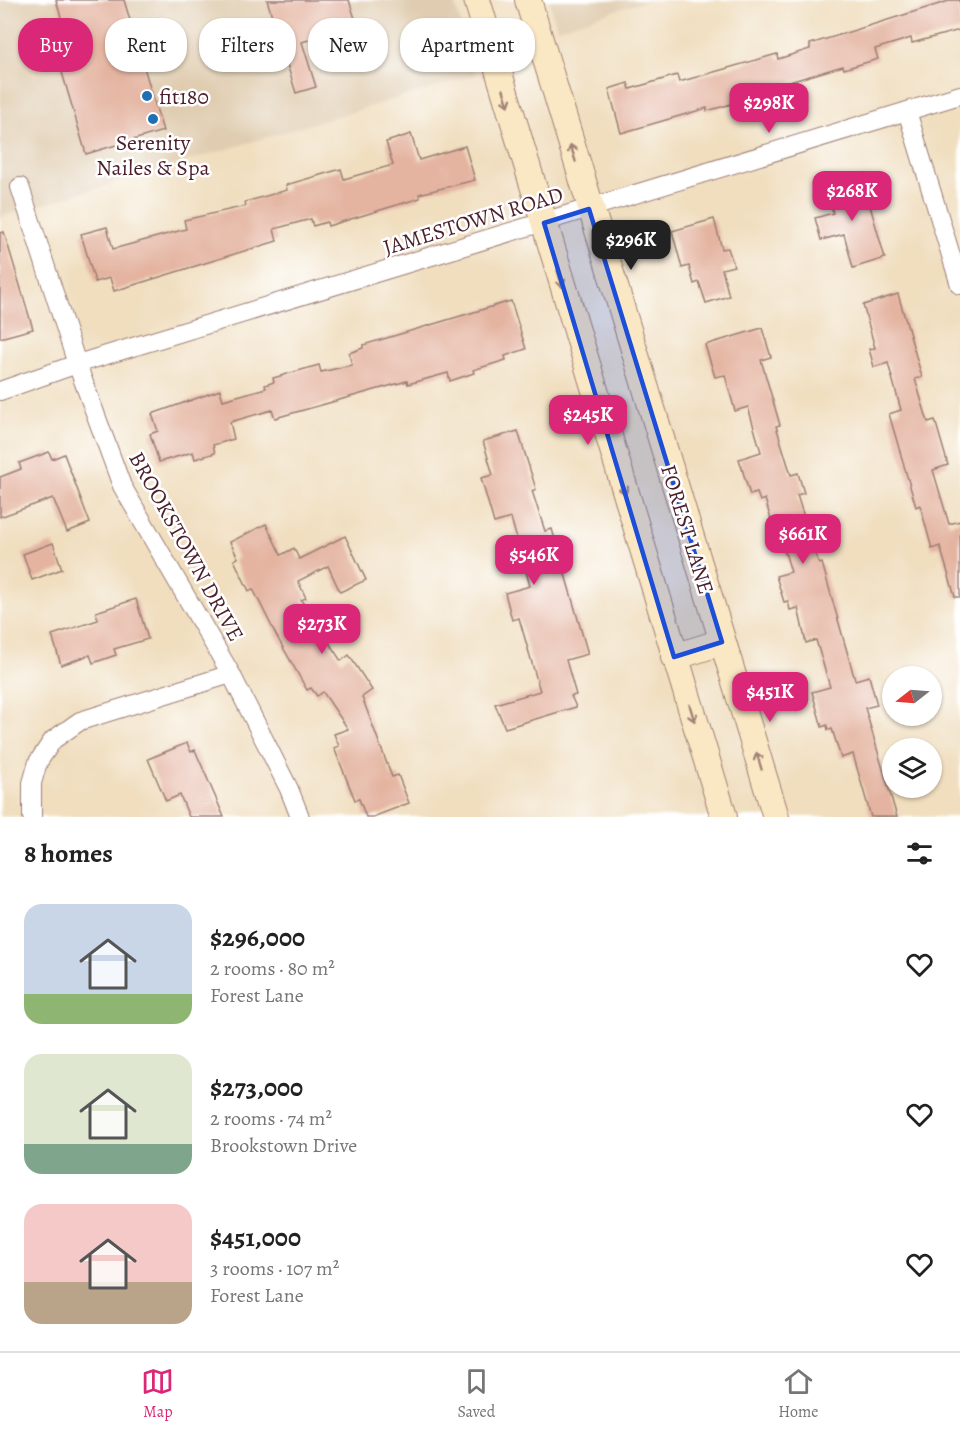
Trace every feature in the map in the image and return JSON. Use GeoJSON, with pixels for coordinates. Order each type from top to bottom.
{"type":"FeatureCollection","features":[{"type":"Feature","properties":{"kind":"main road"},"geometry":{"type":"LineString","coordinates":[[478,0],[724,817]]}},
{"type":"Feature","properties":{"kind":"main road","name":"FOREST LANE"},"geometry":{"type":"LineString","coordinates":[[528,0],[776,817]]}},
{"type":"Feature","properties":{"kind":"main road"},"geometry":{"type":"LineString","coordinates":[[674,657],[722,642]]}},
{"type":"Feature","properties":{"kind":"street","name":"JAMESTOWN ROAD"},"geometry":{"type":"LineString","coordinates":[[0,391],[77,364],[960,95]]}},
{"type":"Feature","properties":{"kind":"street"},"geometry":{"type":"LineString","coordinates":[[907,111],[960,285]]}},
{"type":"Feature","properties":{"kind":"street","name":"BROOKSTOWN DRIVE"},"geometry":{"type":"LineString","coordinates":[[20,187],[77,364],[123,486],[231,674],[289,789],[300,817]]}},
{"type":"Feature","properties":{"kind":"street"},"geometry":{"type":"LineString","coordinates":[[32,817],[32,783],[38,762],[53,740],[80,722],[231,674]]}},
{"type":"Feature","properties":{"kind":"highlighted area"},"geometry":{"type":"Polygon","coordinates":[[[589,209],[722,642],[674,657],[544,223],[589,209]]]}},
{"type":"Feature","properties":{"kind":"shaded area"},"geometry":{"type":"Polygon","coordinates":[[[0,0],[454,0],[459,18],[400,18],[400,72],[474,72],[475,75],[0,217],[0,0]]]}},
{"type":"Feature","properties":{"kind":"shaded area"},"geometry":{"type":"Polygon","coordinates":[[[549,0],[648,0],[557,29],[549,0]]]}},
{"type":"Feature","properties":{"kind":"building"},"geometry":{"type":"Polygon","coordinates":[[[56,0],[124,0],[129,18],[105,18],[105,72],[145,72],[163,131],[86,154],[62,72],[93,72],[93,18],[61,18],[56,0]]]}},
{"type":"Feature","properties":{"kind":"building"},"geometry":{"type":"Polygon","coordinates":[[[267,0],[349,0],[355,18],[308,18],[308,40],[302,42],[308,61],[308,72],[311,72],[316,87],[296,93],[289,72],[296,72],[296,18],[273,18],[267,0]]]}},
{"type":"Feature","properties":{"kind":"building"},"geometry":{"type":"Polygon","coordinates":[[[952,0],[960,0],[960,30],[912,43],[911,38],[875,49],[878,59],[844,69],[843,66],[786,83],[787,88],[621,133],[609,89],[628,83],[630,89],[677,75],[679,82],[777,54],[778,59],[810,49],[810,44],[952,0]]]}},
{"type":"Feature","properties":{"kind":"building"},"geometry":{"type":"Polygon","coordinates":[[[411,134],[419,160],[465,146],[475,180],[419,194],[420,198],[328,226],[327,222],[313,226],[311,219],[274,229],[277,241],[114,291],[110,278],[95,282],[81,234],[107,227],[113,249],[186,229],[184,220],[246,206],[245,202],[287,190],[286,185],[341,169],[344,179],[393,165],[386,142],[411,134]]]}},
{"type":"Feature","properties":{"kind":"building"},"geometry":{"type":"Polygon","coordinates":[[[862,178],[885,258],[853,268],[844,234],[821,240],[815,218],[833,213],[826,188],[862,178]]]}},
{"type":"Feature","properties":{"kind":"building"},"geometry":{"type":"Polygon","coordinates":[[[714,219],[722,249],[728,248],[734,266],[722,269],[729,296],[706,303],[699,282],[694,284],[689,266],[682,268],[672,231],[714,219]]]}},
{"type":"Feature","properties":{"kind":"building"},"geometry":{"type":"Polygon","coordinates":[[[4,232],[33,329],[0,338],[0,233],[4,232]]]}},
{"type":"Feature","properties":{"kind":"building"},"geometry":{"type":"Polygon","coordinates":[[[898,294],[922,377],[915,379],[928,422],[935,420],[948,465],[933,470],[949,524],[960,521],[960,597],[955,597],[940,546],[932,549],[920,505],[916,507],[889,414],[901,410],[888,363],[874,367],[869,349],[875,348],[863,305],[898,294]]]}},
{"type":"Feature","properties":{"kind":"building"},"geometry":{"type":"Polygon","coordinates":[[[511,301],[526,349],[505,356],[506,360],[473,370],[474,373],[450,381],[448,373],[408,384],[407,381],[275,418],[272,410],[230,422],[234,439],[213,445],[215,453],[195,459],[193,452],[159,462],[150,434],[158,431],[152,414],[220,390],[223,400],[266,388],[265,385],[274,382],[273,378],[319,365],[321,372],[352,365],[349,353],[363,348],[363,345],[511,301]]]}},
{"type":"Feature","properties":{"kind":"building"},"geometry":{"type":"Polygon","coordinates":[[[762,328],[771,357],[761,360],[780,425],[776,426],[791,475],[798,473],[804,493],[797,495],[819,564],[822,563],[855,680],[869,676],[877,705],[865,708],[882,766],[882,798],[891,798],[897,817],[871,817],[853,754],[841,758],[832,729],[828,730],[827,725],[822,727],[812,692],[830,687],[816,640],[806,643],[798,608],[790,610],[788,601],[784,602],[776,576],[791,572],[778,529],[774,530],[765,499],[760,501],[757,493],[750,495],[739,459],[761,452],[748,407],[735,411],[725,375],[715,377],[705,345],[762,328]]]}},
{"type":"Feature","properties":{"kind":"building"},"geometry":{"type":"Polygon","coordinates":[[[518,431],[536,489],[532,491],[545,531],[552,529],[588,654],[566,660],[576,695],[571,696],[576,707],[505,728],[495,704],[540,691],[519,618],[512,620],[505,593],[530,586],[511,518],[494,523],[481,478],[493,475],[483,441],[518,431]]]}},
{"type":"Feature","properties":{"kind":"building"},"geometry":{"type":"Polygon","coordinates":[[[49,452],[52,459],[64,454],[90,523],[67,532],[53,498],[0,517],[0,477],[21,469],[19,463],[49,452]]]}},
{"type":"Feature","properties":{"kind":"building"},"geometry":{"type":"Polygon","coordinates":[[[266,524],[281,555],[294,548],[299,559],[345,536],[366,580],[340,592],[328,566],[298,581],[306,598],[301,600],[341,661],[349,655],[372,690],[362,697],[392,777],[398,775],[409,803],[373,817],[366,817],[359,799],[355,800],[334,748],[339,746],[334,734],[348,729],[323,692],[317,696],[311,688],[307,690],[253,589],[249,591],[234,560],[238,558],[230,542],[266,524]]]}},
{"type":"Feature","properties":{"kind":"building"},"geometry":{"type":"Polygon","coordinates":[[[53,543],[62,569],[32,580],[23,554],[53,543]]]}},
{"type":"Feature","properties":{"kind":"building"},"geometry":{"type":"Polygon","coordinates":[[[136,599],[148,639],[114,649],[116,655],[93,663],[90,655],[61,665],[52,635],[98,620],[96,612],[136,599]]]}},
{"type":"Feature","properties":{"kind":"building"},"geometry":{"type":"Polygon","coordinates":[[[187,743],[191,752],[195,750],[224,817],[189,817],[180,795],[166,801],[148,759],[187,743]]]}},
{"type":"Feature","properties":{"kind":"place","name":"fit180"},"geometry":{"type":"Point","coordinates":[147,96]}},
{"type":"Feature","properties":{"kind":"place","name":"Serenity Nailes & Spa"},"geometry":{"type":"Point","coordinates":[153,119]}}]}
